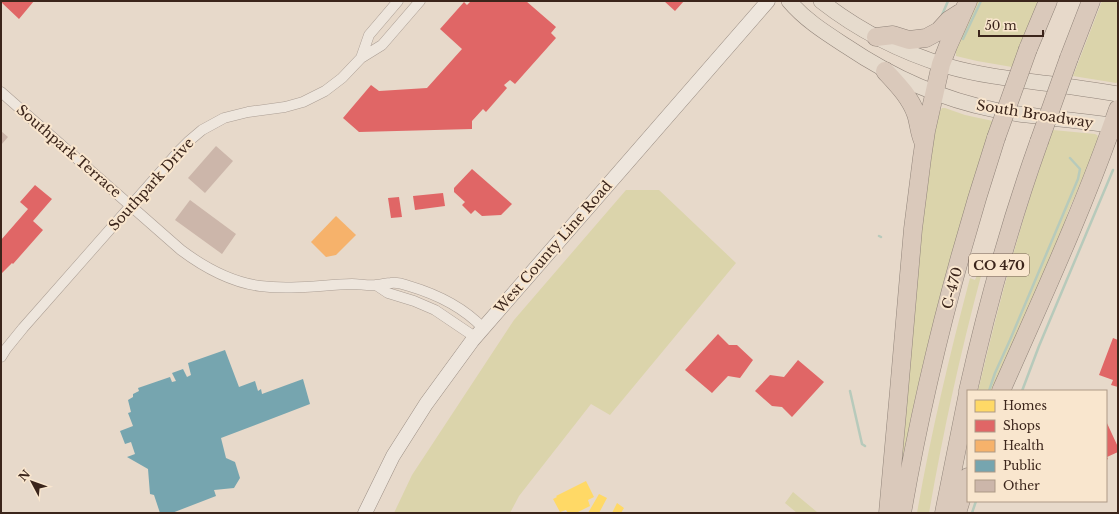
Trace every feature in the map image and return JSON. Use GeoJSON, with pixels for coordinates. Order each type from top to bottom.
{"type":"FeatureCollection","features":[{"type":"Feature","properties":{"kind":"highway","name":"C-470"},"geometry":{"type":"LineString","coordinates":[[902,513],[917,429],[936,345],[970,223],[996,138],[1028,49],[1048,1]]}},
{"type":"Feature","properties":{"kind":"highway","name":"CO 470"},"geometry":{"type":"LineString","coordinates":[[968,390],[1001,259],[1025,182],[1069,58],[1092,1]]}},
{"type":"Feature","properties":{"kind":"highway"},"geometry":{"type":"LineString","coordinates":[[876,37],[893,35],[904,40],[918,40],[926,38],[939,31],[966,5]]}},
{"type":"Feature","properties":{"kind":"highway"},"geometry":{"type":"LineString","coordinates":[[888,513],[916,198],[924,144],[941,64],[966,5]]}},
{"type":"Feature","properties":{"kind":"highway"},"geometry":{"type":"LineString","coordinates":[[885,71],[910,101],[916,114],[920,134],[924,144]]}},
{"type":"Feature","properties":{"kind":"highway"},"geometry":{"type":"LineString","coordinates":[[1001,390],[1074,225],[1116,120]]}},
{"type":"Feature","properties":{"kind":"highway"},"geometry":{"type":"LineString","coordinates":[[1096,168],[1109,160],[1118,147]]}},
{"type":"Feature","properties":{"kind":"highway","name":"CO 470"},"geometry":{"type":"LineString","coordinates":[[944,513],[967,397]]}},
{"type":"Feature","properties":{"kind":"highway"},"geometry":{"type":"LineString","coordinates":[[957,513],[967,480]]}},
{"type":"Feature","properties":{"kind":"main road","name":"West County Line Road"},"geometry":{"type":"LineString","coordinates":[[365,513],[393,456],[426,404],[479,332],[768,1]]}},
{"type":"Feature","properties":{"kind":"main road","name":"South Broadway"},"geometry":{"type":"LineString","coordinates":[[789,1],[820,29],[864,58],[902,80],[935,93],[967,104],[1001,112],[1116,120]]}},
{"type":"Feature","properties":{"kind":"main road"},"geometry":{"type":"LineString","coordinates":[[821,1],[846,20],[876,37],[901,49],[941,64],[1005,78],[1118,94]]}},
{"type":"Feature","properties":{"kind":"street","name":"Southpark Drive"},"geometry":{"type":"LineString","coordinates":[[361,58],[368,35],[398,1]]}},
{"type":"Feature","properties":{"kind":"street","name":"Southpark Drive"},"geometry":{"type":"LineString","coordinates":[[1,357],[23,328],[189,141],[202,130],[231,116],[248,112],[285,108],[311,98],[333,86],[361,58],[382,45],[420,1]]}},
{"type":"Feature","properties":{"kind":"street","name":"Southpark Terrace"},"geometry":{"type":"LineString","coordinates":[[1,92],[181,250],[214,272],[234,280],[259,286],[283,288],[352,284],[376,285],[392,282],[400,283],[420,289],[449,303],[470,316],[479,332]]}},
{"type":"Feature","properties":{"kind":"street","name":"Southpark Terrace"},"geometry":{"type":"LineString","coordinates":[[376,285],[388,293],[414,301],[435,310],[479,332]]}},
{"type":"Feature","properties":{"kind":"shaded area"},"geometry":{"type":"Polygon","coordinates":[[[977,1],[1038,1],[1012,67],[956,56],[956,52],[954,51],[977,1]]]}},
{"type":"Feature","properties":{"kind":"shaded area"},"geometry":{"type":"Polygon","coordinates":[[[1102,1],[1118,1],[1118,82],[1116,83],[1073,76],[1102,1]]]}},
{"type":"Feature","properties":{"kind":"shaded area"},"geometry":{"type":"Polygon","coordinates":[[[942,108],[993,121],[965,209],[940,297],[918,386],[899,477],[922,203],[938,109],[941,110],[942,108]]]}},
{"type":"Feature","properties":{"kind":"shaded area"},"geometry":{"type":"Polygon","coordinates":[[[1053,130],[1095,134],[1100,138],[1068,212],[1056,249],[995,390],[978,390],[1012,259],[1053,130]]]}},
{"type":"Feature","properties":{"kind":"shaded area"},"geometry":{"type":"Polygon","coordinates":[[[626,190],[659,190],[736,263],[610,415],[591,404],[519,496],[510,513],[394,513],[412,475],[514,320],[626,190]]]}},
{"type":"Feature","properties":{"kind":"shaded area"},"geometry":{"type":"Polygon","coordinates":[[[977,275],[981,276],[952,394],[929,513],[917,513],[934,424],[955,337],[970,278],[975,280],[977,275]]]}},
{"type":"Feature","properties":{"kind":"shaded area"},"geometry":{"type":"Polygon","coordinates":[[[793,492],[817,512],[797,513],[785,503],[793,492]]]}},
{"type":"Feature","properties":{"kind":"building: Homes"},"geometry":{"type":"Polygon","coordinates":[[[586,481],[594,497],[588,500],[590,506],[576,513],[568,513],[566,510],[560,512],[553,499],[586,481]]]}},
{"type":"Feature","properties":{"kind":"building: Homes"},"geometry":{"type":"Polygon","coordinates":[[[599,494],[607,498],[599,513],[588,513],[599,494]]]}},
{"type":"Feature","properties":{"kind":"building: Homes"},"geometry":{"type":"Polygon","coordinates":[[[617,503],[624,508],[621,513],[612,513],[617,503]]]}},
{"type":"Feature","properties":{"kind":"building: Shops"},"geometry":{"type":"Polygon","coordinates":[[[1,1],[34,1],[19,19],[1,1]]]}},
{"type":"Feature","properties":{"kind":"building: Shops"},"geometry":{"type":"Polygon","coordinates":[[[471,1],[526,1],[556,27],[551,33],[556,38],[515,84],[510,80],[504,85],[507,88],[486,112],[483,109],[472,121],[472,129],[359,132],[343,118],[371,85],[379,91],[427,88],[462,49],[440,29],[464,2],[467,5],[471,1]]]}},
{"type":"Feature","properties":{"kind":"building: Shops"},"geometry":{"type":"Polygon","coordinates":[[[664,1],[684,1],[675,11],[664,1]]]}},
{"type":"Feature","properties":{"kind":"building: Shops"},"geometry":{"type":"Polygon","coordinates":[[[472,169],[512,204],[501,215],[482,216],[475,210],[471,214],[462,205],[465,202],[454,192],[454,188],[472,169]]]}},
{"type":"Feature","properties":{"kind":"building: Shops"},"geometry":{"type":"Polygon","coordinates":[[[35,185],[52,199],[33,221],[43,230],[13,264],[12,263],[1,274],[1,240],[28,209],[20,202],[35,185]]]}},
{"type":"Feature","properties":{"kind":"building: Shops"},"geometry":{"type":"Polygon","coordinates":[[[443,193],[445,206],[415,210],[413,196],[443,193]]]}},
{"type":"Feature","properties":{"kind":"building: Shops"},"geometry":{"type":"Polygon","coordinates":[[[399,197],[402,217],[391,218],[388,198],[399,197]]]}},
{"type":"Feature","properties":{"kind":"building: Shops"},"geometry":{"type":"Polygon","coordinates":[[[718,334],[729,345],[737,345],[753,360],[740,378],[728,376],[712,393],[685,370],[718,334]]]}},
{"type":"Feature","properties":{"kind":"building: Shops"},"geometry":{"type":"Polygon","coordinates":[[[1113,338],[1118,340],[1118,387],[1111,385],[1113,380],[1099,375],[1113,338]]]}},
{"type":"Feature","properties":{"kind":"building: Shops"},"geometry":{"type":"Polygon","coordinates":[[[798,360],[824,382],[792,417],[782,407],[772,406],[755,391],[770,375],[784,377],[798,360]]]}},
{"type":"Feature","properties":{"kind":"building: Shops"},"geometry":{"type":"Polygon","coordinates":[[[1107,423],[1118,447],[1118,452],[1107,457],[1107,423]]]}},
{"type":"Feature","properties":{"kind":"building: Health"},"geometry":{"type":"Polygon","coordinates":[[[336,216],[356,235],[336,255],[326,257],[311,242],[336,216]]]}},
{"type":"Feature","properties":{"kind":"building: Public"},"geometry":{"type":"Polygon","coordinates":[[[225,350],[239,387],[255,381],[258,391],[261,389],[262,394],[303,379],[310,404],[221,438],[226,458],[235,462],[240,478],[234,488],[214,490],[216,496],[172,513],[160,513],[154,495],[150,494],[148,469],[127,457],[135,454],[131,442],[125,444],[120,431],[133,426],[128,413],[131,412],[128,400],[133,397],[133,394],[139,391],[138,388],[170,377],[172,382],[176,381],[172,373],[183,369],[187,377],[191,375],[188,363],[225,350]]]}},
{"type":"Feature","properties":{"kind":"building: Other"},"geometry":{"type":"Polygon","coordinates":[[[1,131],[8,137],[1,145],[1,131]]]}},
{"type":"Feature","properties":{"kind":"building: Other"},"geometry":{"type":"Polygon","coordinates":[[[216,146],[233,161],[205,193],[188,178],[216,146]]]}},
{"type":"Feature","properties":{"kind":"building: Other"},"geometry":{"type":"Polygon","coordinates":[[[190,200],[236,234],[222,254],[175,220],[190,200]]]}},
{"type":"Feature","properties":{"kind":"waterway"},"geometry":{"type":"LineString","coordinates":[[942,15],[948,1]]}},
{"type":"Feature","properties":{"kind":"waterway"},"geometry":{"type":"LineString","coordinates":[[963,39],[981,1]]}},
{"type":"Feature","properties":{"kind":"waterway"},"geometry":{"type":"LineString","coordinates":[[989,390],[995,373],[1078,179],[1080,169],[1070,158]]}},
{"type":"Feature","properties":{"kind":"waterway"},"geometry":{"type":"LineString","coordinates":[[1022,390],[1039,346],[1113,170]]}},
{"type":"Feature","properties":{"kind":"waterway"},"geometry":{"type":"LineString","coordinates":[[850,391],[862,444],[865,446]]}},
{"type":"Feature","properties":{"kind":"waterway"},"geometry":{"type":"LineString","coordinates":[[972,513],[976,502]]}}]}
